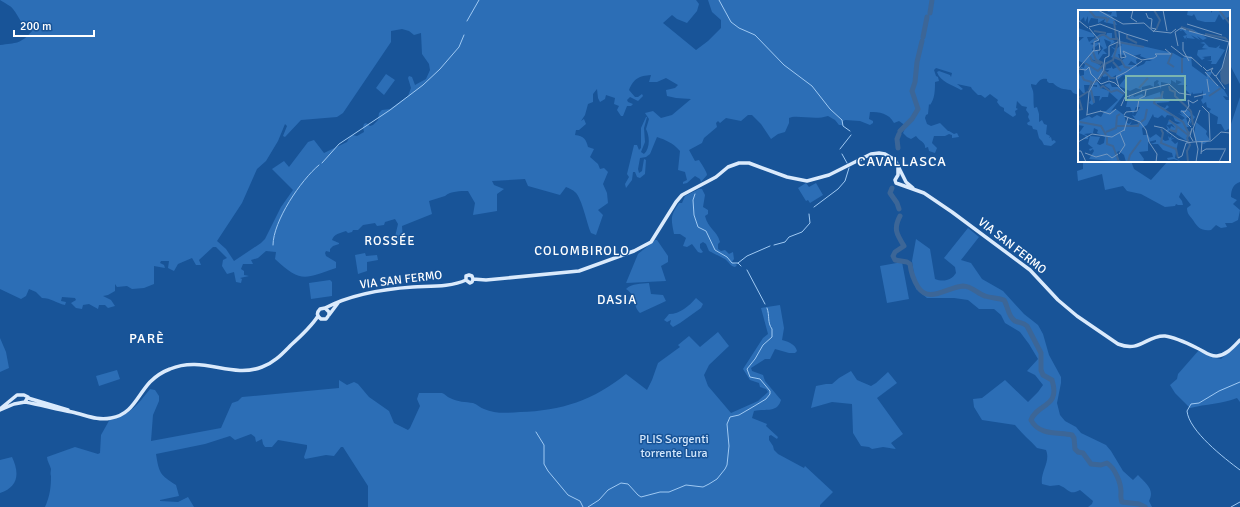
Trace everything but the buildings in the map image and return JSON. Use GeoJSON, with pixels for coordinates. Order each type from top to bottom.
{"type":"FeatureCollection","features":[{"type":"Feature","properties":{"kind":"main road","name":"VIA SAN FERMO"},"geometry":{"type":"LineString","coordinates":[[326,308],[353,297],[388,290],[456,284],[466,280],[470,283],[473,278],[486,280],[579,271],[634,251],[651,242],[682,195],[716,177],[728,167],[739,162],[749,163],[787,177],[807,181],[829,175],[864,157],[876,153],[885,154],[894,159],[904,178],[913,188]]}},
{"type":"Feature","properties":{"kind":"main road"},"geometry":{"type":"LineString","coordinates":[[896,162],[898,175],[895,177],[895,180],[896,184],[900,185],[903,183],[904,178],[898,175]]}},
{"type":"Feature","properties":{"kind":"main road","name":"VIA SAN FERMO"},"geometry":{"type":"LineString","coordinates":[[900,185],[913,188],[924,193],[952,212],[1030,270],[1058,300],[1093,328],[1118,344],[1125,347],[1139,346],[1153,339],[1166,336],[1216,356],[1226,353],[1240,340]]}},
{"type":"Feature","properties":{"kind":"main road"},"geometry":{"type":"LineString","coordinates":[[311,326],[328,318],[339,302]]}},
{"type":"Feature","properties":{"kind":"main road"},"geometry":{"type":"LineString","coordinates":[[0,410],[17,403],[25,402],[96,418],[109,419],[117,417],[125,414],[155,378],[163,372],[186,364],[202,364],[242,370],[262,367],[279,357],[311,326],[318,316],[318,310],[321,308],[326,308],[330,315]]}},
{"type":"Feature","properties":{"kind":"main road"},"geometry":{"type":"LineString","coordinates":[[318,316],[321,320],[324,320]]}},
{"type":"Feature","properties":{"kind":"main road"},"geometry":{"type":"LineString","coordinates":[[0,410],[14,396],[21,394],[26,395],[28,398],[64,408],[72,412]]}},
{"type":"Feature","properties":{"kind":"main road"},"geometry":{"type":"LineString","coordinates":[[12,398],[13,402],[17,403]]}},
{"type":"Feature","properties":{"kind":"main road"},"geometry":{"type":"LineString","coordinates":[[25,402],[28,398]]}},
{"type":"Feature","properties":{"kind":"green space"},"geometry":{"type":"Polygon","coordinates":[[[0,0],[696,0],[699,4],[697,11],[687,23],[672,15],[663,23],[696,50],[721,28],[721,20],[712,12],[708,0],[1240,0],[1240,84],[1230,66],[1230,10],[1078,10],[1078,95],[1073,93],[1071,90],[1061,88],[1053,83],[1049,83],[1047,79],[1042,79],[1036,85],[1031,84],[1034,108],[1037,107],[1039,122],[1042,120],[1044,124],[1047,125],[1046,134],[1050,136],[1049,138],[1051,137],[1052,141],[1054,140],[1056,142],[1051,146],[1044,145],[1039,138],[1037,130],[1028,125],[1027,123],[1030,121],[1028,117],[1029,114],[1026,110],[1027,107],[1022,106],[1017,101],[1016,108],[1018,109],[1015,111],[1016,115],[1013,117],[1004,111],[1004,108],[997,102],[998,100],[990,94],[985,98],[978,95],[971,87],[957,84],[963,89],[961,90],[944,81],[937,72],[939,71],[950,75],[951,77],[952,73],[936,68],[934,70],[939,81],[935,82],[934,97],[932,103],[930,105],[929,104],[928,114],[925,118],[927,124],[931,126],[940,123],[948,131],[954,134],[957,133],[959,137],[952,138],[952,135],[949,134],[945,136],[934,136],[932,143],[937,148],[935,153],[929,151],[928,147],[925,148],[923,143],[916,136],[911,139],[907,137],[903,133],[906,126],[899,121],[894,123],[887,115],[880,113],[870,112],[869,119],[873,121],[873,123],[870,125],[860,121],[845,120],[843,121],[843,125],[839,125],[835,120],[828,116],[819,118],[792,117],[789,118],[789,123],[785,132],[778,134],[771,139],[761,124],[752,115],[748,115],[741,121],[726,118],[720,123],[718,121],[716,123],[717,127],[704,138],[702,143],[689,150],[695,161],[699,160],[707,174],[701,182],[700,179],[695,176],[687,183],[683,184],[683,182],[687,180],[685,172],[678,170],[680,151],[669,142],[657,137],[650,154],[646,157],[640,158],[638,169],[639,173],[642,171],[644,159],[646,160],[645,174],[640,178],[637,177],[635,172],[633,172],[632,180],[626,188],[625,184],[629,177],[627,174],[634,145],[637,145],[639,150],[641,148],[641,128],[646,117],[644,128],[645,142],[641,152],[644,154],[648,146],[649,139],[646,129],[649,119],[645,113],[653,111],[661,118],[672,115],[691,99],[667,96],[666,90],[675,88],[678,85],[666,78],[657,82],[649,82],[651,75],[643,76],[635,80],[629,90],[635,97],[642,94],[643,96],[638,101],[630,97],[627,100],[633,104],[631,106],[627,106],[623,116],[621,116],[617,110],[619,106],[614,104],[615,98],[606,95],[605,99],[600,102],[597,89],[593,94],[593,102],[588,104],[585,115],[581,121],[584,119],[586,124],[579,130],[576,130],[575,135],[583,137],[588,147],[594,149],[590,157],[598,164],[600,169],[604,168],[608,172],[603,184],[607,193],[608,203],[598,210],[603,215],[596,235],[591,233],[578,195],[571,189],[566,187],[560,195],[528,186],[525,179],[492,181],[494,185],[504,189],[497,194],[497,211],[473,215],[475,203],[468,191],[450,193],[429,201],[432,214],[402,226],[403,239],[394,241],[398,224],[395,219],[385,222],[384,225],[377,226],[375,223],[363,225],[358,230],[353,230],[352,232],[348,233],[346,231],[339,233],[332,240],[339,244],[333,246],[330,249],[330,252],[326,251],[325,253],[326,256],[336,262],[336,268],[317,275],[303,277],[297,275],[275,259],[276,252],[266,251],[258,258],[251,260],[253,264],[243,264],[241,269],[244,271],[244,275],[249,276],[240,278],[242,279],[241,283],[236,282],[234,272],[227,274],[222,266],[223,260],[227,258],[216,247],[213,247],[199,260],[201,265],[196,265],[192,258],[178,264],[174,271],[168,268],[169,261],[161,261],[160,263],[164,265],[165,268],[154,266],[154,284],[144,288],[132,289],[127,286],[117,287],[115,284],[115,291],[103,296],[111,300],[115,306],[108,308],[105,305],[99,305],[98,309],[89,304],[83,305],[82,309],[76,308],[71,303],[76,300],[75,298],[62,297],[61,301],[66,302],[65,305],[42,298],[36,292],[29,289],[26,296],[21,299],[0,289],[0,45],[21,41],[32,31],[23,24],[9,5],[0,0]],[[402,29],[391,31],[391,42],[343,113],[337,117],[301,120],[285,137],[283,136],[287,126],[285,124],[278,141],[266,161],[257,169],[242,203],[217,241],[226,249],[234,261],[265,239],[281,207],[293,190],[272,169],[284,161],[289,167],[308,142],[314,140],[324,153],[347,142],[352,135],[357,136],[364,132],[364,124],[366,123],[370,126],[373,125],[378,120],[379,113],[382,110],[390,109],[408,96],[411,88],[408,78],[409,76],[412,77],[415,85],[426,79],[430,70],[429,64],[422,54],[421,33],[414,35],[409,31],[402,29]]]}},
{"type":"Feature","properties":{"kind":"green space"},"geometry":{"type":"Polygon","coordinates":[[[386,74],[395,80],[384,95],[376,88],[386,74]]]}},
{"type":"Feature","properties":{"kind":"green space"},"geometry":{"type":"Polygon","coordinates":[[[1240,97],[1240,182],[1233,188],[1231,197],[1237,200],[1233,204],[1240,210],[1238,220],[1232,223],[1225,223],[1227,227],[1221,228],[1216,225],[1211,230],[1200,228],[1188,213],[1187,208],[1191,205],[1181,192],[1179,197],[1183,205],[1176,204],[1175,206],[1165,207],[1141,194],[1127,191],[1123,186],[1105,190],[1102,174],[1078,181],[1077,171],[1083,169],[1083,162],[1131,162],[1134,169],[1151,180],[1167,162],[1230,162],[1230,127],[1240,97]]]}},
{"type":"Feature","properties":{"kind":"green space"},"geometry":{"type":"Polygon","coordinates":[[[806,183],[809,187],[816,183],[823,195],[810,203],[808,200],[806,201],[798,188],[806,183]]]}},
{"type":"Feature","properties":{"kind":"green space"},"geometry":{"type":"Polygon","coordinates":[[[702,189],[705,195],[703,207],[708,210],[708,214],[705,216],[706,220],[719,238],[720,242],[718,244],[718,249],[721,251],[725,250],[729,254],[733,252],[734,259],[732,262],[737,265],[735,267],[725,259],[709,251],[706,244],[703,242],[700,244],[700,248],[703,252],[701,253],[698,252],[692,244],[687,247],[683,246],[686,238],[680,234],[674,234],[672,218],[676,207],[679,203],[682,203],[685,196],[702,189]]]}},
{"type":"Feature","properties":{"kind":"green space"},"geometry":{"type":"Polygon","coordinates":[[[968,228],[979,237],[961,260],[971,263],[982,279],[1003,291],[1024,314],[1038,325],[1043,334],[1049,355],[1061,377],[1057,403],[1060,415],[1065,421],[1076,427],[1081,433],[1106,445],[1123,471],[1133,480],[1138,475],[1147,484],[1151,493],[1149,501],[1152,507],[1088,507],[1093,501],[1080,490],[1071,492],[1059,485],[1050,486],[1042,484],[1042,475],[1047,459],[1046,450],[1037,448],[1015,425],[982,420],[974,407],[973,399],[982,398],[1005,380],[1028,402],[1043,385],[1035,375],[1027,371],[1038,359],[1029,344],[1020,332],[1005,323],[1001,315],[994,309],[979,309],[968,300],[954,298],[927,298],[916,289],[912,261],[916,239],[930,249],[935,279],[947,280],[952,278],[956,273],[955,267],[944,258],[968,228]]]}},
{"type":"Feature","properties":{"kind":"green space"},"geometry":{"type":"Polygon","coordinates":[[[657,240],[668,256],[668,262],[661,266],[666,281],[626,283],[638,254],[657,240]]]}},
{"type":"Feature","properties":{"kind":"green space"},"geometry":{"type":"Polygon","coordinates":[[[365,253],[366,256],[377,255],[378,260],[367,262],[367,271],[358,274],[355,255],[365,253]]]}},
{"type":"Feature","properties":{"kind":"green space"},"geometry":{"type":"Polygon","coordinates":[[[902,262],[909,299],[887,303],[880,266],[902,262]]]}},
{"type":"Feature","properties":{"kind":"green space"},"geometry":{"type":"Polygon","coordinates":[[[330,280],[332,282],[332,296],[311,299],[309,283],[330,280]]]}},
{"type":"Feature","properties":{"kind":"green space"},"geometry":{"type":"Polygon","coordinates":[[[649,283],[651,294],[663,295],[666,301],[640,313],[636,307],[632,295],[626,289],[634,285],[649,283]]]}},
{"type":"Feature","properties":{"kind":"green space"},"geometry":{"type":"Polygon","coordinates":[[[696,298],[703,304],[701,308],[680,323],[673,327],[670,324],[671,320],[667,322],[664,320],[669,314],[677,313],[684,309],[696,298]]]}},
{"type":"Feature","properties":{"kind":"green space","name":"PLIS Sorgenti torrente Lura"},"geometry":{"type":"Polygon","coordinates":[[[780,305],[784,328],[782,340],[793,345],[797,351],[795,353],[789,353],[775,349],[770,359],[765,359],[751,368],[752,371],[763,375],[765,381],[781,400],[773,409],[754,411],[752,418],[767,424],[766,426],[778,437],[777,439],[771,435],[769,436],[769,440],[774,450],[778,454],[804,468],[805,466],[833,492],[820,505],[820,507],[368,507],[368,486],[343,447],[341,447],[334,456],[326,455],[305,459],[304,457],[307,445],[278,440],[272,447],[265,447],[262,439],[256,442],[255,437],[251,434],[235,440],[230,436],[205,444],[156,454],[159,470],[163,476],[176,485],[179,496],[160,501],[178,502],[188,497],[194,507],[45,507],[49,495],[51,480],[51,469],[47,457],[75,447],[98,454],[100,453],[101,435],[110,419],[128,412],[150,389],[155,390],[159,396],[159,401],[153,415],[151,441],[221,428],[232,403],[238,401],[242,397],[339,388],[339,380],[347,385],[354,382],[358,384],[369,397],[389,411],[394,423],[408,430],[420,406],[417,399],[419,393],[442,393],[449,398],[476,404],[488,411],[506,413],[549,409],[576,402],[602,391],[626,374],[647,390],[658,363],[680,347],[678,345],[689,336],[700,347],[718,332],[729,346],[709,365],[704,375],[708,386],[731,413],[758,401],[768,392],[766,389],[760,387],[759,383],[750,380],[743,369],[763,338],[768,334],[761,308],[780,305]]]}},
{"type":"Feature","properties":{"kind":"green space"},"geometry":{"type":"Polygon","coordinates":[[[0,338],[6,352],[9,368],[0,372],[0,338]]]}},
{"type":"Feature","properties":{"kind":"green space"},"geometry":{"type":"Polygon","coordinates":[[[1240,342],[1240,402],[1237,398],[1226,402],[1190,408],[1175,393],[1170,385],[1177,379],[1178,374],[1199,350],[1215,358],[1221,359],[1240,342]]]}},
{"type":"Feature","properties":{"kind":"green space"},"geometry":{"type":"Polygon","coordinates":[[[117,370],[120,379],[99,386],[96,376],[117,370]]]}},
{"type":"Feature","properties":{"kind":"green space"},"geometry":{"type":"Polygon","coordinates":[[[851,371],[857,380],[871,386],[888,372],[897,383],[877,398],[903,434],[891,443],[896,449],[883,447],[872,449],[861,446],[853,433],[852,404],[832,402],[811,408],[816,386],[832,384],[851,371]]]}},
{"type":"Feature","properties":{"kind":"green space"},"geometry":{"type":"Polygon","coordinates":[[[12,457],[15,463],[16,479],[11,487],[0,493],[0,460],[12,457]]]}},
{"type":"Feature","properties":{"kind":"waterway"},"geometry":{"type":"LineString","coordinates":[[467,21],[479,0]]}},
{"type":"Feature","properties":{"kind":"waterway"},"geometry":{"type":"LineString","coordinates":[[719,0],[731,22],[739,28],[755,35],[784,65],[812,86],[830,109],[842,120],[843,126],[850,131]]}},
{"type":"Feature","properties":{"kind":"waterway"},"geometry":{"type":"LineString","coordinates":[[930,13],[932,0]]}},
{"type":"Feature","properties":{"kind":"waterway"},"geometry":{"type":"LineString","coordinates":[[923,37],[927,17]]}},
{"type":"Feature","properties":{"kind":"waterway"},"geometry":{"type":"LineString","coordinates":[[322,163],[339,144],[390,110],[423,85],[440,69],[459,47],[464,35]]}},
{"type":"Feature","properties":{"kind":"waterway"},"geometry":{"type":"LineString","coordinates":[[900,131],[912,119],[918,109],[912,91],[922,41]]}},
{"type":"Feature","properties":{"kind":"waterway"},"geometry":{"type":"LineString","coordinates":[[898,148],[897,139],[899,134]]}},
{"type":"Feature","properties":{"kind":"waterway"},"geometry":{"type":"LineString","coordinates":[[840,149],[851,135]]}},
{"type":"Feature","properties":{"kind":"waterway"},"geometry":{"type":"LineString","coordinates":[[842,154],[847,163]]}},
{"type":"Feature","properties":{"kind":"waterway"},"geometry":{"type":"LineString","coordinates":[[273,245],[274,235],[278,224],[289,202],[304,180],[319,165]]}},
{"type":"Feature","properties":{"kind":"waterway"},"geometry":{"type":"LineString","coordinates":[[814,207],[838,189],[845,181],[849,168]]}},
{"type":"Feature","properties":{"kind":"waterway"},"geometry":{"type":"LineString","coordinates":[[892,188],[890,193],[899,209]]}},
{"type":"Feature","properties":{"kind":"waterway"},"geometry":{"type":"LineString","coordinates":[[695,194],[693,200],[694,215],[698,227],[706,231],[715,250],[727,257],[732,263],[738,263],[741,266]]}},
{"type":"Feature","properties":{"kind":"waterway"},"geometry":{"type":"LineString","coordinates":[[774,245],[785,242],[789,237],[802,232],[810,223],[809,214]]}},
{"type":"Feature","properties":{"kind":"waterway"},"geometry":{"type":"LineString","coordinates":[[900,216],[896,228],[899,238],[904,246],[895,252],[893,256],[895,260],[910,264],[912,276],[916,284],[922,292],[927,294],[939,293],[957,287],[966,286],[985,296],[1004,300],[1009,314],[1013,319],[1016,322],[1027,326],[1041,353],[1041,370],[1043,375],[1052,380],[1054,389],[1051,400],[1038,411],[1031,420],[1039,429],[1044,431],[1072,435],[1074,438],[1075,449],[1078,452],[1083,453],[1091,464],[1101,465],[1107,463],[1113,468],[1120,484],[1122,502],[1139,504],[1145,507]]}},
{"type":"Feature","properties":{"kind":"waterway"},"geometry":{"type":"LineString","coordinates":[[738,263],[747,256],[770,246]]}},
{"type":"Feature","properties":{"kind":"waterway"},"geometry":{"type":"LineString","coordinates":[[747,270],[765,304]]}},
{"type":"Feature","properties":{"kind":"waterway"},"geometry":{"type":"LineString","coordinates":[[588,507],[599,500],[608,490],[621,483],[628,484],[641,497],[660,492],[669,492],[686,485],[703,487],[717,479],[727,465],[729,446],[727,424],[730,417],[739,415],[766,399],[770,394],[770,391],[760,379],[750,377],[747,369],[763,345],[772,337],[772,329],[767,308]]}},
{"type":"Feature","properties":{"kind":"waterway"},"geometry":{"type":"LineString","coordinates":[[1240,382],[1219,391],[1199,403],[1191,404],[1187,411],[1189,419],[1194,427],[1208,444],[1240,470]]}},
{"type":"Feature","properties":{"kind":"waterway"},"geometry":{"type":"LineString","coordinates":[[536,432],[544,445],[544,464],[548,471],[568,495],[580,501],[583,507]]}},
{"type":"Feature","properties":{"kind":"waterway"},"geometry":{"type":"LineString","coordinates":[[1231,507],[1240,502]]}},
{"type":"Feature","properties":{"kind":"district","name":"CAVALLASCA"},"geometry":{"type":"Point","coordinates":[902,161]}},
{"type":"Feature","properties":{"kind":"district","name":"ROSSÉE"},"geometry":{"type":"Point","coordinates":[390,241]}},
{"type":"Feature","properties":{"kind":"district","name":"COLOMBIROLO"},"geometry":{"type":"Point","coordinates":[582,251]}},
{"type":"Feature","properties":{"kind":"district","name":"DASIA"},"geometry":{"type":"Point","coordinates":[617,300]}},
{"type":"Feature","properties":{"kind":"district","name":"PARÈ"},"geometry":{"type":"Point","coordinates":[147,338]}}]}
